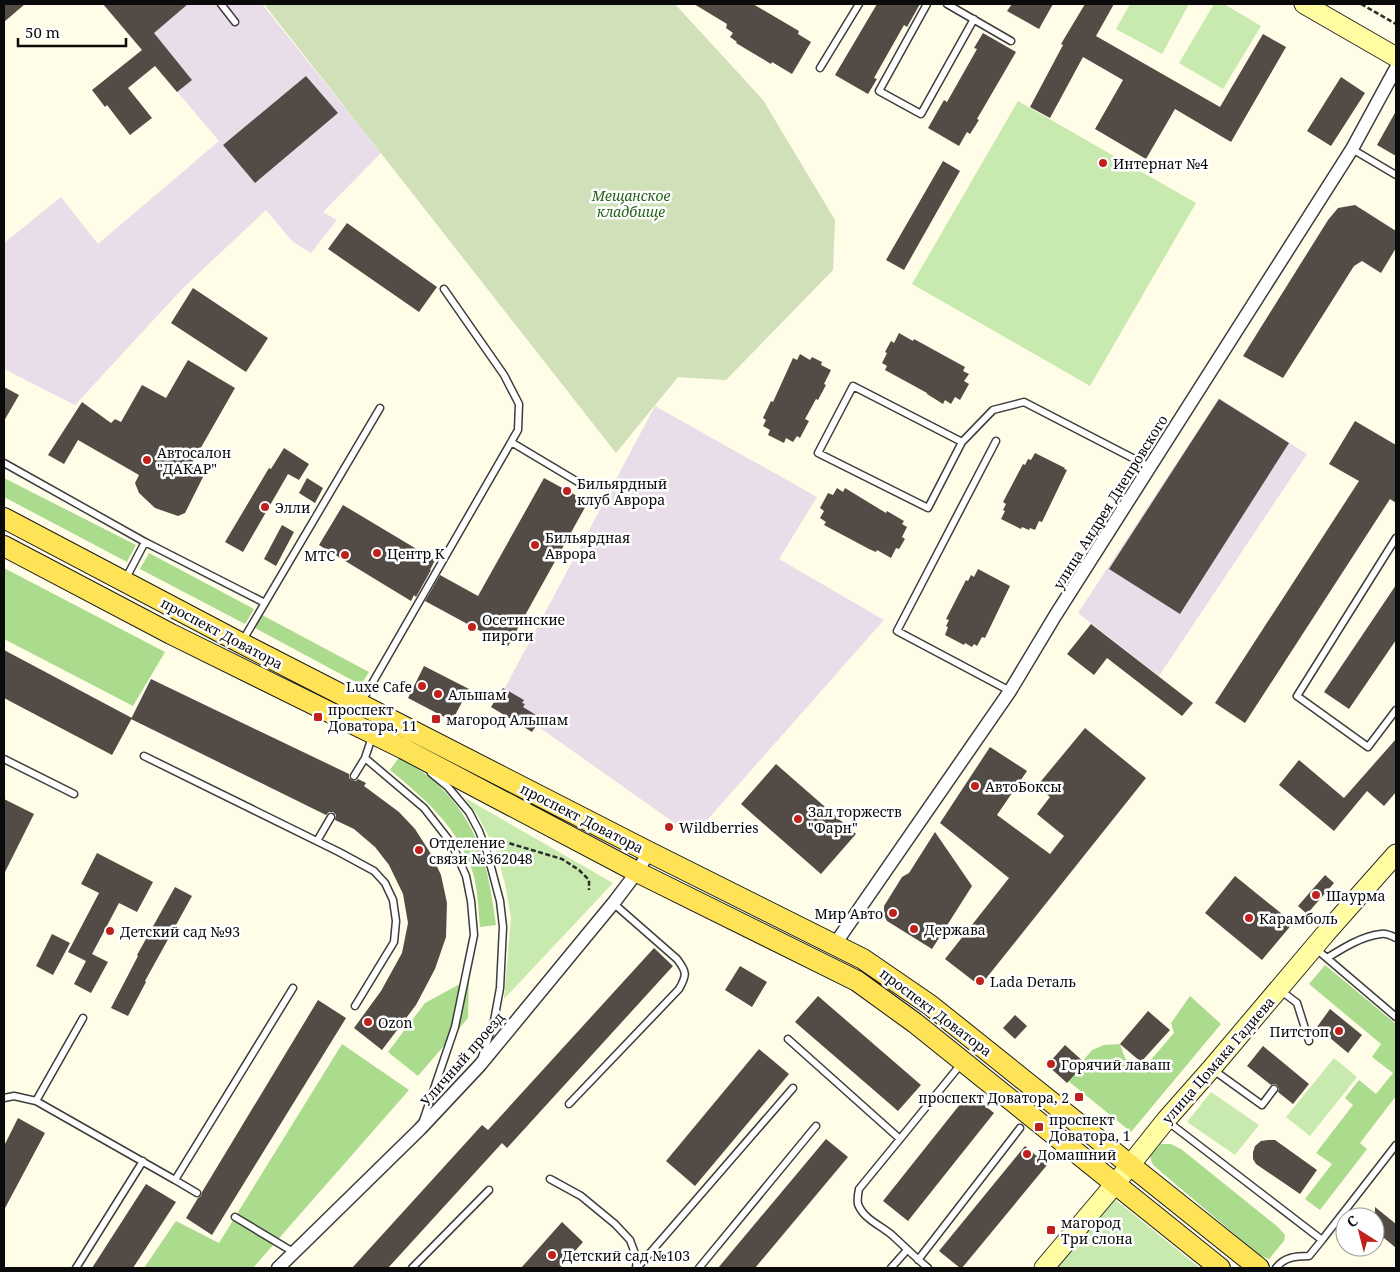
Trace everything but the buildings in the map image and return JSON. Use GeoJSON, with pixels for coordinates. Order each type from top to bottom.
{"type":"FeatureCollection","features":[{"type":"Feature","properties":{"kind":"main road"},"geometry":{"type":"LineString","coordinates":[[1304,4],[1396,57]]}},
{"type":"Feature","properties":{"kind":"main road","name":"проспект Доватора"},"geometry":{"type":"LineString","coordinates":[[4,518],[241,643],[649,852],[863,959],[930,1005],[1259,1268]]}},
{"type":"Feature","properties":{"kind":"main road","name":"проспект Доватора"},"geometry":{"type":"LineString","coordinates":[[4,546],[171,634],[404,749],[637,872],[857,980],[916,1023],[1220,1268]]}},
{"type":"Feature","properties":{"kind":"main road","name":"улица Цомака Гадиева"},"geometry":{"type":"LineString","coordinates":[[1044,1268],[1166,1120],[1279,988],[1320,953],[1396,854]]}},
{"type":"Feature","properties":{"kind":"street","name":"улица Андрея Днепровского"},"geometry":{"type":"LineString","coordinates":[[835,944],[1010,690],[1352,149],[1396,68]]}},
{"type":"Feature","properties":{"kind":"street","name":"Уличный проезд"},"geometry":{"type":"LineString","coordinates":[[278,1268],[420,1129],[480,1065],[613,903],[637,872],[649,852]]}},
{"type":"Feature","properties":{"kind":"lane"},"geometry":{"type":"LineString","coordinates":[[222,4],[235,22]]}},
{"type":"Feature","properties":{"kind":"lane"},"geometry":{"type":"LineString","coordinates":[[820,68],[858,4]]}},
{"type":"Feature","properties":{"kind":"lane"},"geometry":{"type":"LineString","coordinates":[[927,4],[879,91],[921,114],[974,19]]}},
{"type":"Feature","properties":{"kind":"lane"},"geometry":{"type":"LineString","coordinates":[[947,4],[1011,41]]}},
{"type":"Feature","properties":{"kind":"lane"},"geometry":{"type":"LineString","coordinates":[[1352,149],[1396,174]]}},
{"type":"Feature","properties":{"kind":"lane"},"geometry":{"type":"LineString","coordinates":[[361,704],[518,430],[519,404],[504,375],[444,289]]}},
{"type":"Feature","properties":{"kind":"lane"},"geometry":{"type":"LineString","coordinates":[[962,442],[853,386],[818,452],[928,508],[962,442],[993,410],[1024,402],[1150,467]]}},
{"type":"Feature","properties":{"kind":"lane"},"geometry":{"type":"LineString","coordinates":[[241,643],[380,408]]}},
{"type":"Feature","properties":{"kind":"lane"},"geometry":{"type":"LineString","coordinates":[[996,441],[896,631],[1010,690]]}},
{"type":"Feature","properties":{"kind":"lane"},"geometry":{"type":"LineString","coordinates":[[511,442],[583,485]]}},
{"type":"Feature","properties":{"kind":"lane"},"geometry":{"type":"LineString","coordinates":[[4,463],[145,542],[265,604]]}},
{"type":"Feature","properties":{"kind":"lane"},"geometry":{"type":"LineString","coordinates":[[1396,538],[1297,696],[1368,747],[1396,710]]}},
{"type":"Feature","properties":{"kind":"lane"},"geometry":{"type":"LineString","coordinates":[[124,581],[145,542]]}},
{"type":"Feature","properties":{"kind":"lane"},"geometry":{"type":"LineString","coordinates":[[354,776],[365,758],[374,734]]}},
{"type":"Feature","properties":{"kind":"lane"},"geometry":{"type":"LineString","coordinates":[[404,749],[448,787],[469,812],[487,852],[500,901],[502,927],[500,988],[494,1021],[480,1065]]}},
{"type":"Feature","properties":{"kind":"lane"},"geometry":{"type":"LineString","coordinates":[[144,756],[374,871],[385,883],[393,900],[396,921],[394,942],[355,1006]]}},
{"type":"Feature","properties":{"kind":"lane"},"geometry":{"type":"LineString","coordinates":[[365,758],[424,808],[452,844],[466,876],[471,901],[474,935],[455,1027],[420,1129]]}},
{"type":"Feature","properties":{"kind":"lane"},"geometry":{"type":"LineString","coordinates":[[4,759],[74,794]]}},
{"type":"Feature","properties":{"kind":"lane"},"geometry":{"type":"LineString","coordinates":[[317,841],[331,817]]}},
{"type":"Feature","properties":{"kind":"lane"},"geometry":{"type":"LineString","coordinates":[[569,1104],[679,989],[685,977],[684,968],[677,959],[613,903]]}},
{"type":"Feature","properties":{"kind":"lane"},"geometry":{"type":"LineString","coordinates":[[1320,953],[1344,948],[1365,938],[1383,933],[1396,938]]}},
{"type":"Feature","properties":{"kind":"lane"},"geometry":{"type":"LineString","coordinates":[[1320,953],[1396,1017]]}},
{"type":"Feature","properties":{"kind":"lane"},"geometry":{"type":"LineString","coordinates":[[175,1180],[293,988]]}},
{"type":"Feature","properties":{"kind":"lane"},"geometry":{"type":"LineString","coordinates":[[1279,988],[1297,1003],[1309,1041]]}},
{"type":"Feature","properties":{"kind":"lane"},"geometry":{"type":"LineString","coordinates":[[36,1101],[83,1018]]}},
{"type":"Feature","properties":{"kind":"lane"},"geometry":{"type":"LineString","coordinates":[[788,1039],[900,1138]]}},
{"type":"Feature","properties":{"kind":"lane"},"geometry":{"type":"LineString","coordinates":[[928,1268],[892,1235],[864,1214],[858,1204],[857,1197],[860,1189],[963,1061]]}},
{"type":"Feature","properties":{"kind":"lane"},"geometry":{"type":"LineString","coordinates":[[1211,1069],[1262,1105],[1274,1089]]}},
{"type":"Feature","properties":{"kind":"lane"},"geometry":{"type":"LineString","coordinates":[[637,1268],[793,1088]]}},
{"type":"Feature","properties":{"kind":"lane"},"geometry":{"type":"LineString","coordinates":[[4,1098],[14,1096],[36,1101],[197,1193]]}},
{"type":"Feature","properties":{"kind":"lane"},"geometry":{"type":"LineString","coordinates":[[1166,1120],[1322,1240]]}},
{"type":"Feature","properties":{"kind":"lane"},"geometry":{"type":"LineString","coordinates":[[700,1268],[816,1126]]}},
{"type":"Feature","properties":{"kind":"lane"},"geometry":{"type":"LineString","coordinates":[[918,1260],[1020,1128]]}},
{"type":"Feature","properties":{"kind":"lane"},"geometry":{"type":"LineString","coordinates":[[1276,1268],[1279,1263],[1294,1256],[1309,1256],[1396,1145]]}},
{"type":"Feature","properties":{"kind":"lane"},"geometry":{"type":"LineString","coordinates":[[76,1268],[144,1161]]}},
{"type":"Feature","properties":{"kind":"lane"},"geometry":{"type":"LineString","coordinates":[[550,1179],[581,1196],[630,1240],[637,1259],[637,1268]]}},
{"type":"Feature","properties":{"kind":"lane"},"geometry":{"type":"LineString","coordinates":[[412,1268],[488,1190]]}},
{"type":"Feature","properties":{"kind":"lane"},"geometry":{"type":"LineString","coordinates":[[235,1217],[295,1253]]}},
{"type":"Feature","properties":{"kind":"lane"},"geometry":{"type":"LineString","coordinates":[[892,1268],[907,1250]]}},
{"type":"Feature","properties":{"kind":"path"},"geometry":{"type":"LineString","coordinates":[[1361,4],[1396,24]]}},
{"type":"Feature","properties":{"kind":"path"},"geometry":{"type":"LineString","coordinates":[[495,839],[562,860],[579,870],[589,880],[589,890]]}},
{"type":"Feature","properties":{"kind":"shaded area"},"geometry":{"type":"Polygon","coordinates":[[[103,4],[262,4],[381,153],[323,212],[337,220],[311,253],[292,241],[266,210],[183,288],[75,405],[4,369],[4,243],[61,197],[98,244],[219,141],[103,4]]]}},
{"type":"Feature","properties":{"kind":"shaded area"},"geometry":{"type":"Polygon","coordinates":[[[1219,398],[1307,454],[1159,676],[1078,613],[1219,398]]]}},
{"type":"Feature","properties":{"kind":"shaded area"},"geometry":{"type":"Polygon","coordinates":[[[655,406],[817,497],[779,559],[884,620],[693,836],[499,699],[655,406]]]}},
{"type":"Feature","properties":{"kind":"green space","name":"Мещанское кладбище"},"geometry":{"type":"Polygon","coordinates":[[[264,4],[675,4],[763,100],[835,220],[833,270],[726,380],[678,377],[616,453],[264,4]]]}},
{"type":"Feature","properties":{"kind":"green space"},"geometry":{"type":"Polygon","coordinates":[[[1130,4],[1189,4],[1162,54],[1116,29],[1130,4]]]}},
{"type":"Feature","properties":{"kind":"green space"},"geometry":{"type":"Polygon","coordinates":[[[1214,4],[1224,4],[1261,26],[1223,89],[1179,63],[1214,4]]]}},
{"type":"Feature","properties":{"kind":"green space"},"geometry":{"type":"Polygon","coordinates":[[[1018,101],[1196,203],[1090,386],[912,284],[1018,101]]]}},
{"type":"Feature","properties":{"kind":"green space"},"geometry":{"type":"Polygon","coordinates":[[[4,478],[136,545],[127,562],[4,497],[4,478]]]}},
{"type":"Feature","properties":{"kind":"green space"},"geometry":{"type":"Polygon","coordinates":[[[149,553],[254,609],[245,624],[140,569],[149,553]]]}},
{"type":"Feature","properties":{"kind":"green space"},"geometry":{"type":"Polygon","coordinates":[[[4,568],[165,652],[133,706],[4,639],[4,568]]]}},
{"type":"Feature","properties":{"kind":"green space"},"geometry":{"type":"Polygon","coordinates":[[[262,615],[369,672],[361,685],[255,628],[262,615]]]}},
{"type":"Feature","properties":{"kind":"green space"},"geometry":{"type":"Polygon","coordinates":[[[400,756],[430,778],[450,797],[472,829],[485,865],[496,925],[480,927],[474,877],[466,854],[458,840],[438,814],[390,770],[400,756]]]}},
{"type":"Feature","properties":{"kind":"green space"},"geometry":{"type":"Polygon","coordinates":[[[465,798],[613,883],[504,999],[511,918],[505,884],[496,851],[479,818],[465,798]]]}},
{"type":"Feature","properties":{"kind":"green space"},"geometry":{"type":"Polygon","coordinates":[[[1325,965],[1396,1024],[1396,1096],[1360,1143],[1367,1149],[1320,1210],[1305,1199],[1332,1164],[1316,1153],[1353,1105],[1345,1098],[1359,1080],[1376,1094],[1393,1073],[1372,1057],[1381,1044],[1309,984],[1325,965]]]}},
{"type":"Feature","properties":{"kind":"green space"},"geometry":{"type":"Polygon","coordinates":[[[469,979],[468,1018],[418,1076],[388,1052],[425,1003],[469,979]]]}},
{"type":"Feature","properties":{"kind":"green space"},"geometry":{"type":"Polygon","coordinates":[[[1190,996],[1221,1024],[1131,1132],[1067,1080],[1092,1050],[1104,1045],[1120,1044],[1125,1058],[1143,1069],[1174,1033],[1171,1023],[1190,996]]]}},
{"type":"Feature","properties":{"kind":"green space"},"geometry":{"type":"Polygon","coordinates":[[[342,1044],[409,1090],[253,1268],[144,1268],[176,1221],[219,1243],[342,1044]]]}},
{"type":"Feature","properties":{"kind":"green space"},"geometry":{"type":"Polygon","coordinates":[[[1334,1058],[1357,1077],[1310,1136],[1286,1117],[1334,1058]]]}},
{"type":"Feature","properties":{"kind":"green space"},"geometry":{"type":"Polygon","coordinates":[[[1211,1092],[1259,1125],[1235,1155],[1187,1122],[1211,1092]]]}},
{"type":"Feature","properties":{"kind":"green space"},"geometry":{"type":"Polygon","coordinates":[[[1161,1144],[1171,1144],[1181,1149],[1278,1227],[1285,1235],[1284,1241],[1269,1259],[1259,1255],[1153,1165],[1150,1156],[1161,1144]]]}},
{"type":"Feature","properties":{"kind":"green space"},"geometry":{"type":"Polygon","coordinates":[[[1113,1198],[1200,1268],[1056,1268],[1113,1198]]]}},
{"type":"Feature","properties":{"kind":"place","name":"Интернат №4"},"geometry":{"type":"Point","coordinates":[1103,163]}},
{"type":"Feature","properties":{"kind":"place","name":"Автосалон \"ДАКАР\""},"geometry":{"type":"Point","coordinates":[147,460]}},
{"type":"Feature","properties":{"kind":"place","name":"Бильярдный клуб Аврора"},"geometry":{"type":"Point","coordinates":[567,491]}},
{"type":"Feature","properties":{"kind":"place","name":"Элли"},"geometry":{"type":"Point","coordinates":[265,507]}},
{"type":"Feature","properties":{"kind":"place","name":"Бильярдная Аврора"},"geometry":{"type":"Point","coordinates":[535,545]}},
{"type":"Feature","properties":{"kind":"place","name":"Центр К"},"geometry":{"type":"Point","coordinates":[377,553]}},
{"type":"Feature","properties":{"kind":"place","name":"МТС"},"geometry":{"type":"Point","coordinates":[345,555]}},
{"type":"Feature","properties":{"kind":"place","name":"Осетинские пироги"},"geometry":{"type":"Point","coordinates":[472,627]}},
{"type":"Feature","properties":{"kind":"place","name":"Luxe Cafe"},"geometry":{"type":"Point","coordinates":[422,686]}},
{"type":"Feature","properties":{"kind":"place","name":"Альшам"},"geometry":{"type":"Point","coordinates":[438,694]}},
{"type":"Feature","properties":{"kind":"place","name":"проспект Доватора, 11"},"geometry":{"type":"Point","coordinates":[318,717]}},
{"type":"Feature","properties":{"kind":"place","name":"магород Альшам"},"geometry":{"type":"Point","coordinates":[436,719]}},
{"type":"Feature","properties":{"kind":"place","name":"АвтоБоксы"},"geometry":{"type":"Point","coordinates":[975,786]}},
{"type":"Feature","properties":{"kind":"place","name":"Зал торжеств \"Фарн\""},"geometry":{"type":"Point","coordinates":[798,819]}},
{"type":"Feature","properties":{"kind":"place","name":"Wildberries"},"geometry":{"type":"Point","coordinates":[669,827]}},
{"type":"Feature","properties":{"kind":"place","name":"Отделение связи №362048"},"geometry":{"type":"Point","coordinates":[419,850]}},
{"type":"Feature","properties":{"kind":"place","name":"Шаурма"},"geometry":{"type":"Point","coordinates":[1316,895]}},
{"type":"Feature","properties":{"kind":"place","name":"Мир Авто"},"geometry":{"type":"Point","coordinates":[893,913]}},
{"type":"Feature","properties":{"kind":"place","name":"Карамболь"},"geometry":{"type":"Point","coordinates":[1249,918]}},
{"type":"Feature","properties":{"kind":"place","name":"Держава"},"geometry":{"type":"Point","coordinates":[914,929]}},
{"type":"Feature","properties":{"kind":"place","name":"Детский сад №93"},"geometry":{"type":"Point","coordinates":[110,931]}},
{"type":"Feature","properties":{"kind":"place","name":"Lada Dеталь"},"geometry":{"type":"Point","coordinates":[980,981]}},
{"type":"Feature","properties":{"kind":"place","name":"Ozon"},"geometry":{"type":"Point","coordinates":[368,1022]}},
{"type":"Feature","properties":{"kind":"place","name":"Питстоп"},"geometry":{"type":"Point","coordinates":[1339,1031]}},
{"type":"Feature","properties":{"kind":"place","name":"Горячий лаваш"},"geometry":{"type":"Point","coordinates":[1051,1064]}},
{"type":"Feature","properties":{"kind":"place","name":"проспект Доватора, 2"},"geometry":{"type":"Point","coordinates":[1079,1097]}},
{"type":"Feature","properties":{"kind":"place","name":"проспект Доватора, 1"},"geometry":{"type":"Point","coordinates":[1039,1127]}},
{"type":"Feature","properties":{"kind":"place","name":"Домашний"},"geometry":{"type":"Point","coordinates":[1027,1154]}},
{"type":"Feature","properties":{"kind":"place","name":"магород Три слона"},"geometry":{"type":"Point","coordinates":[1051,1230]}},
{"type":"Feature","properties":{"kind":"place","name":"Детский сад №103"},"geometry":{"type":"Point","coordinates":[552,1255]}}]}
